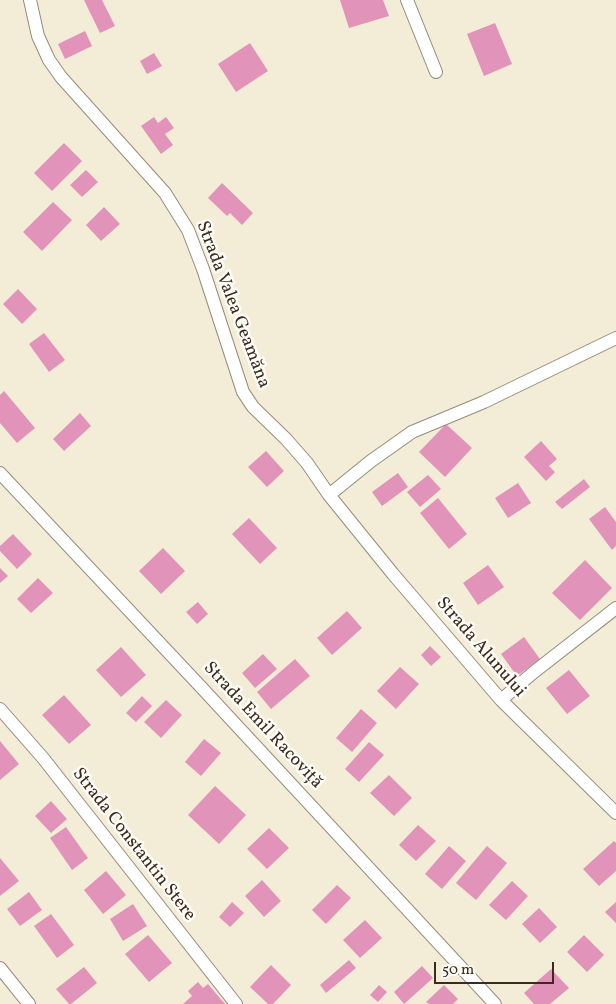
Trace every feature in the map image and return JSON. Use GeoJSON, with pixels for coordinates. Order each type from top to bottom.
{"type":"FeatureCollection","features":[{"type":"Feature","properties":{"kind":"street","name":"Strada Valea Geamăna"},"geometry":{"type":"LineString","coordinates":[[30,0],[38,36],[49,60],[165,194],[188,230],[203,269],[243,392],[253,407],[286,439],[307,463],[329,495]]}},
{"type":"Feature","properties":{"kind":"street"},"geometry":{"type":"LineString","coordinates":[[407,0],[436,72]]}},
{"type":"Feature","properties":{"kind":"street"},"geometry":{"type":"LineString","coordinates":[[329,495],[371,461],[412,432],[484,402],[616,338]]}},
{"type":"Feature","properties":{"kind":"street","name":"Strada Emil Racoviță"},"geometry":{"type":"LineString","coordinates":[[0,473],[495,1004]]}},
{"type":"Feature","properties":{"kind":"street","name":"Strada Alunului"},"geometry":{"type":"LineString","coordinates":[[329,495],[500,700],[616,813]]}},
{"type":"Feature","properties":{"kind":"street"},"geometry":{"type":"LineString","coordinates":[[500,700],[616,608]]}},
{"type":"Feature","properties":{"kind":"street","name":"Strada Constantin Stere"},"geometry":{"type":"LineString","coordinates":[[0,709],[42,758],[236,1004]]}},
{"type":"Feature","properties":{"kind":"street"},"geometry":{"type":"LineString","coordinates":[[0,968],[29,1004]]}},
{"type":"Feature","properties":{"kind":"building"},"geometry":{"type":"Polygon","coordinates":[[[84,0],[102,0],[115,26],[100,33],[84,0]]]}},
{"type":"Feature","properties":{"kind":"building"},"geometry":{"type":"Polygon","coordinates":[[[340,0],[383,0],[389,16],[349,28],[340,0]]]}},
{"type":"Feature","properties":{"kind":"building"},"geometry":{"type":"Polygon","coordinates":[[[495,23],[512,64],[484,76],[467,34],[495,23]]]}},
{"type":"Feature","properties":{"kind":"building"},"geometry":{"type":"Polygon","coordinates":[[[85,31],[92,46],[65,59],[58,44],[85,31]]]}},
{"type":"Feature","properties":{"kind":"building"},"geometry":{"type":"Polygon","coordinates":[[[250,43],[268,71],[236,92],[218,64],[250,43]]]}},
{"type":"Feature","properties":{"kind":"building"},"geometry":{"type":"Polygon","coordinates":[[[154,53],[162,66],[147,74],[140,61],[154,53]]]}},
{"type":"Feature","properties":{"kind":"building"},"geometry":{"type":"Polygon","coordinates":[[[154,117],[158,123],[166,117],[174,128],[165,134],[173,145],[161,154],[141,126],[154,117]]]}},
{"type":"Feature","properties":{"kind":"building"},"geometry":{"type":"Polygon","coordinates":[[[64,143],[82,161],[52,191],[34,173],[64,143]]]}},
{"type":"Feature","properties":{"kind":"building"},"geometry":{"type":"Polygon","coordinates":[[[86,170],[98,182],[82,197],[70,185],[86,170]]]}},
{"type":"Feature","properties":{"kind":"building"},"geometry":{"type":"Polygon","coordinates":[[[222,183],[253,213],[242,225],[230,213],[227,216],[208,198],[222,183]]]}},
{"type":"Feature","properties":{"kind":"building"},"geometry":{"type":"Polygon","coordinates":[[[53,202],[72,220],[42,251],[23,232],[53,202]]]}},
{"type":"Feature","properties":{"kind":"building"},"geometry":{"type":"Polygon","coordinates":[[[104,207],[120,224],[101,241],[86,225],[104,207]]]}},
{"type":"Feature","properties":{"kind":"building"},"geometry":{"type":"Polygon","coordinates":[[[18,289],[37,309],[22,324],[3,304],[18,289]]]}},
{"type":"Feature","properties":{"kind":"building"},"geometry":{"type":"Polygon","coordinates":[[[44,333],[65,360],[49,372],[29,344],[44,333]]]}},
{"type":"Feature","properties":{"kind":"building"},"geometry":{"type":"Polygon","coordinates":[[[4,391],[35,428],[17,443],[0,423],[0,395],[4,391]]]}},
{"type":"Feature","properties":{"kind":"building"},"geometry":{"type":"Polygon","coordinates":[[[80,413],[91,426],[64,451],[53,439],[80,413]]]}},
{"type":"Feature","properties":{"kind":"building"},"geometry":{"type":"Polygon","coordinates":[[[446,424],[472,448],[445,477],[419,452],[446,424]]]}},
{"type":"Feature","properties":{"kind":"building"},"geometry":{"type":"Polygon","coordinates":[[[541,441],[557,459],[549,466],[555,472],[546,481],[524,457],[541,441]]]}},
{"type":"Feature","properties":{"kind":"building"},"geometry":{"type":"Polygon","coordinates":[[[266,451],[284,471],[267,487],[248,467],[266,451]]]}},
{"type":"Feature","properties":{"kind":"building"},"geometry":{"type":"Polygon","coordinates":[[[398,473],[408,487],[382,506],[372,492],[398,473]]]}},
{"type":"Feature","properties":{"kind":"building"},"geometry":{"type":"Polygon","coordinates":[[[428,475],[441,489],[420,507],[407,492],[428,475]]]}},
{"type":"Feature","properties":{"kind":"building"},"geometry":{"type":"Polygon","coordinates":[[[584,479],[590,487],[562,509],[555,502],[584,479]]]}},
{"type":"Feature","properties":{"kind":"building"},"geometry":{"type":"Polygon","coordinates":[[[518,483],[531,503],[508,518],[495,498],[518,483]]]}},
{"type":"Feature","properties":{"kind":"building"},"geometry":{"type":"Polygon","coordinates":[[[438,498],[467,534],[449,549],[420,513],[438,498]]]}},
{"type":"Feature","properties":{"kind":"building"},"geometry":{"type":"Polygon","coordinates":[[[605,507],[616,522],[616,546],[612,550],[589,519],[605,507]]]}},
{"type":"Feature","properties":{"kind":"building"},"geometry":{"type":"Polygon","coordinates":[[[249,518],[277,548],[260,564],[232,534],[249,518]]]}},
{"type":"Feature","properties":{"kind":"building"},"geometry":{"type":"Polygon","coordinates":[[[13,534],[32,554],[17,569],[0,551],[0,546],[13,534]]]}},
{"type":"Feature","properties":{"kind":"building"},"geometry":{"type":"Polygon","coordinates":[[[163,548],[185,571],[161,594],[139,571],[163,548]]]}},
{"type":"Feature","properties":{"kind":"building"},"geometry":{"type":"Polygon","coordinates":[[[585,560],[612,588],[580,620],[552,593],[585,560]]]}},
{"type":"Feature","properties":{"kind":"building"},"geometry":{"type":"Polygon","coordinates":[[[488,565],[504,587],[478,605],[463,583],[488,565]]]}},
{"type":"Feature","properties":{"kind":"building"},"geometry":{"type":"Polygon","coordinates":[[[0,568],[8,576],[0,583],[0,568]]]}},
{"type":"Feature","properties":{"kind":"building"},"geometry":{"type":"Polygon","coordinates":[[[38,578],[53,593],[31,613],[17,599],[38,578]]]}},
{"type":"Feature","properties":{"kind":"building"},"geometry":{"type":"Polygon","coordinates":[[[198,602],[208,614],[197,624],[186,612],[198,602]]]}},
{"type":"Feature","properties":{"kind":"building"},"geometry":{"type":"Polygon","coordinates":[[[347,611],[362,628],[332,655],[317,638],[347,611]]]}},
{"type":"Feature","properties":{"kind":"building"},"geometry":{"type":"Polygon","coordinates":[[[524,637],[540,659],[517,676],[501,654],[524,637]]]}},
{"type":"Feature","properties":{"kind":"building"},"geometry":{"type":"Polygon","coordinates":[[[430,646],[441,657],[431,666],[421,655],[430,646]]]}},
{"type":"Feature","properties":{"kind":"building"},"geometry":{"type":"Polygon","coordinates":[[[121,647],[146,675],[121,697],[96,670],[121,647]]]}},
{"type":"Feature","properties":{"kind":"building"},"geometry":{"type":"Polygon","coordinates":[[[263,654],[277,669],[255,688],[242,673],[263,654]]]}},
{"type":"Feature","properties":{"kind":"building"},"geometry":{"type":"Polygon","coordinates":[[[295,659],[310,676],[271,709],[257,692],[295,659]]]}},
{"type":"Feature","properties":{"kind":"building"},"geometry":{"type":"Polygon","coordinates":[[[400,667],[419,684],[396,709],[377,691],[400,667]]]}},
{"type":"Feature","properties":{"kind":"building"},"geometry":{"type":"Polygon","coordinates":[[[569,670],[590,696],[567,714],[546,688],[569,670]]]}},
{"type":"Feature","properties":{"kind":"building"},"geometry":{"type":"Polygon","coordinates":[[[64,695],[91,725],[69,744],[42,715],[64,695]]]}},
{"type":"Feature","properties":{"kind":"building"},"geometry":{"type":"Polygon","coordinates":[[[142,696],[152,706],[136,722],[126,713],[142,696]]]}},
{"type":"Feature","properties":{"kind":"building"},"geometry":{"type":"Polygon","coordinates":[[[166,700],[182,715],[161,738],[144,722],[166,700]]]}},
{"type":"Feature","properties":{"kind":"building"},"geometry":{"type":"Polygon","coordinates":[[[361,709],[377,723],[352,752],[336,738],[361,709]]]}},
{"type":"Feature","properties":{"kind":"building"},"geometry":{"type":"Polygon","coordinates":[[[204,739],[221,753],[201,776],[185,762],[204,739]]]}},
{"type":"Feature","properties":{"kind":"building"},"geometry":{"type":"Polygon","coordinates":[[[0,741],[19,764],[0,780],[0,741]]]}},
{"type":"Feature","properties":{"kind":"building"},"geometry":{"type":"Polygon","coordinates":[[[369,742],[384,755],[359,782],[345,769],[369,742]]]}},
{"type":"Feature","properties":{"kind":"building"},"geometry":{"type":"Polygon","coordinates":[[[389,775],[412,798],[394,816],[370,793],[389,775]]]}},
{"type":"Feature","properties":{"kind":"building"},"geometry":{"type":"Polygon","coordinates":[[[215,786],[246,815],[219,844],[188,815],[215,786]]]}},
{"type":"Feature","properties":{"kind":"building"},"geometry":{"type":"Polygon","coordinates":[[[51,801],[67,819],[51,833],[35,816],[51,801]]]}},
{"type":"Feature","properties":{"kind":"building"},"geometry":{"type":"Polygon","coordinates":[[[418,825],[436,841],[416,861],[399,845],[418,825]]]}},
{"type":"Feature","properties":{"kind":"building"},"geometry":{"type":"Polygon","coordinates":[[[66,827],[88,858],[72,870],[50,838],[66,827]]]}},
{"type":"Feature","properties":{"kind":"building"},"geometry":{"type":"Polygon","coordinates":[[[269,828],[289,848],[267,869],[247,849],[269,828]]]}},
{"type":"Feature","properties":{"kind":"building"},"geometry":{"type":"Polygon","coordinates":[[[614,841],[616,843],[616,871],[599,886],[583,869],[614,841]]]}},
{"type":"Feature","properties":{"kind":"building"},"geometry":{"type":"Polygon","coordinates":[[[449,846],[466,861],[442,889],[425,874],[449,846]]]}},
{"type":"Feature","properties":{"kind":"building"},"geometry":{"type":"Polygon","coordinates":[[[487,846],[507,863],[476,900],[456,883],[487,846]]]}},
{"type":"Feature","properties":{"kind":"building"},"geometry":{"type":"Polygon","coordinates":[[[0,858],[19,881],[0,896],[0,858]]]}},
{"type":"Feature","properties":{"kind":"building"},"geometry":{"type":"Polygon","coordinates":[[[106,871],[126,895],[103,914],[84,890],[106,871]]]}},
{"type":"Feature","properties":{"kind":"building"},"geometry":{"type":"Polygon","coordinates":[[[262,880],[281,901],[264,917],[245,896],[262,880]]]}},
{"type":"Feature","properties":{"kind":"building"},"geometry":{"type":"Polygon","coordinates":[[[512,881],[528,896],[506,920],[489,905],[512,881]]]}},
{"type":"Feature","properties":{"kind":"building"},"geometry":{"type":"Polygon","coordinates":[[[337,885],[351,898],[326,924],[312,910],[337,885]]]}},
{"type":"Feature","properties":{"kind":"building"},"geometry":{"type":"Polygon","coordinates":[[[29,892],[42,910],[20,926],[7,909],[29,892]]]}},
{"type":"Feature","properties":{"kind":"building"},"geometry":{"type":"Polygon","coordinates":[[[232,902],[244,913],[230,927],[219,917],[232,902]]]}},
{"type":"Feature","properties":{"kind":"building"},"geometry":{"type":"Polygon","coordinates":[[[616,902],[616,923],[605,912],[616,902]]]}},
{"type":"Feature","properties":{"kind":"building"},"geometry":{"type":"Polygon","coordinates":[[[133,904],[147,926],[123,941],[110,919],[133,904]]]}},
{"type":"Feature","properties":{"kind":"building"},"geometry":{"type":"Polygon","coordinates":[[[539,908],[557,927],[540,943],[522,924],[539,908]]]}},
{"type":"Feature","properties":{"kind":"building"},"geometry":{"type":"Polygon","coordinates":[[[51,914],[74,945],[57,958],[34,926],[51,914]]]}},
{"type":"Feature","properties":{"kind":"building"},"geometry":{"type":"Polygon","coordinates":[[[365,920],[382,938],[360,958],[343,940],[365,920]]]}},
{"type":"Feature","properties":{"kind":"building"},"geometry":{"type":"Polygon","coordinates":[[[148,935],[172,963],[149,982],[125,954],[148,935]]]}},
{"type":"Feature","properties":{"kind":"building"},"geometry":{"type":"Polygon","coordinates":[[[584,935],[604,955],[587,972],[567,952],[584,935]]]}},
{"type":"Feature","properties":{"kind":"building"},"geometry":{"type":"Polygon","coordinates":[[[349,960],[356,968],[326,993],[320,985],[349,960]]]}},
{"type":"Feature","properties":{"kind":"building"},"geometry":{"type":"Polygon","coordinates":[[[271,965],[291,985],[273,1004],[268,1004],[250,987],[271,965]]]}},
{"type":"Feature","properties":{"kind":"building"},"geometry":{"type":"Polygon","coordinates":[[[422,966],[433,978],[404,1004],[394,992],[422,966]]]}},
{"type":"Feature","properties":{"kind":"building"},"geometry":{"type":"Polygon","coordinates":[[[84,967],[97,983],[69,1004],[56,989],[84,967]]]}},
{"type":"Feature","properties":{"kind":"building"},"geometry":{"type":"Polygon","coordinates":[[[551,969],[569,988],[550,1004],[534,1004],[524,993],[551,969]]]}},
{"type":"Feature","properties":{"kind":"building"},"geometry":{"type":"Polygon","coordinates":[[[198,982],[203,988],[208,984],[225,1004],[183,1004],[192,996],[188,991],[198,982]]]}},
{"type":"Feature","properties":{"kind":"building"},"geometry":{"type":"Polygon","coordinates":[[[379,985],[387,992],[378,1002],[370,995],[379,985]]]}},
{"type":"Feature","properties":{"kind":"building"},"geometry":{"type":"Polygon","coordinates":[[[444,985],[458,999],[453,1004],[429,1004],[426,1002],[444,985]]]}}]}
